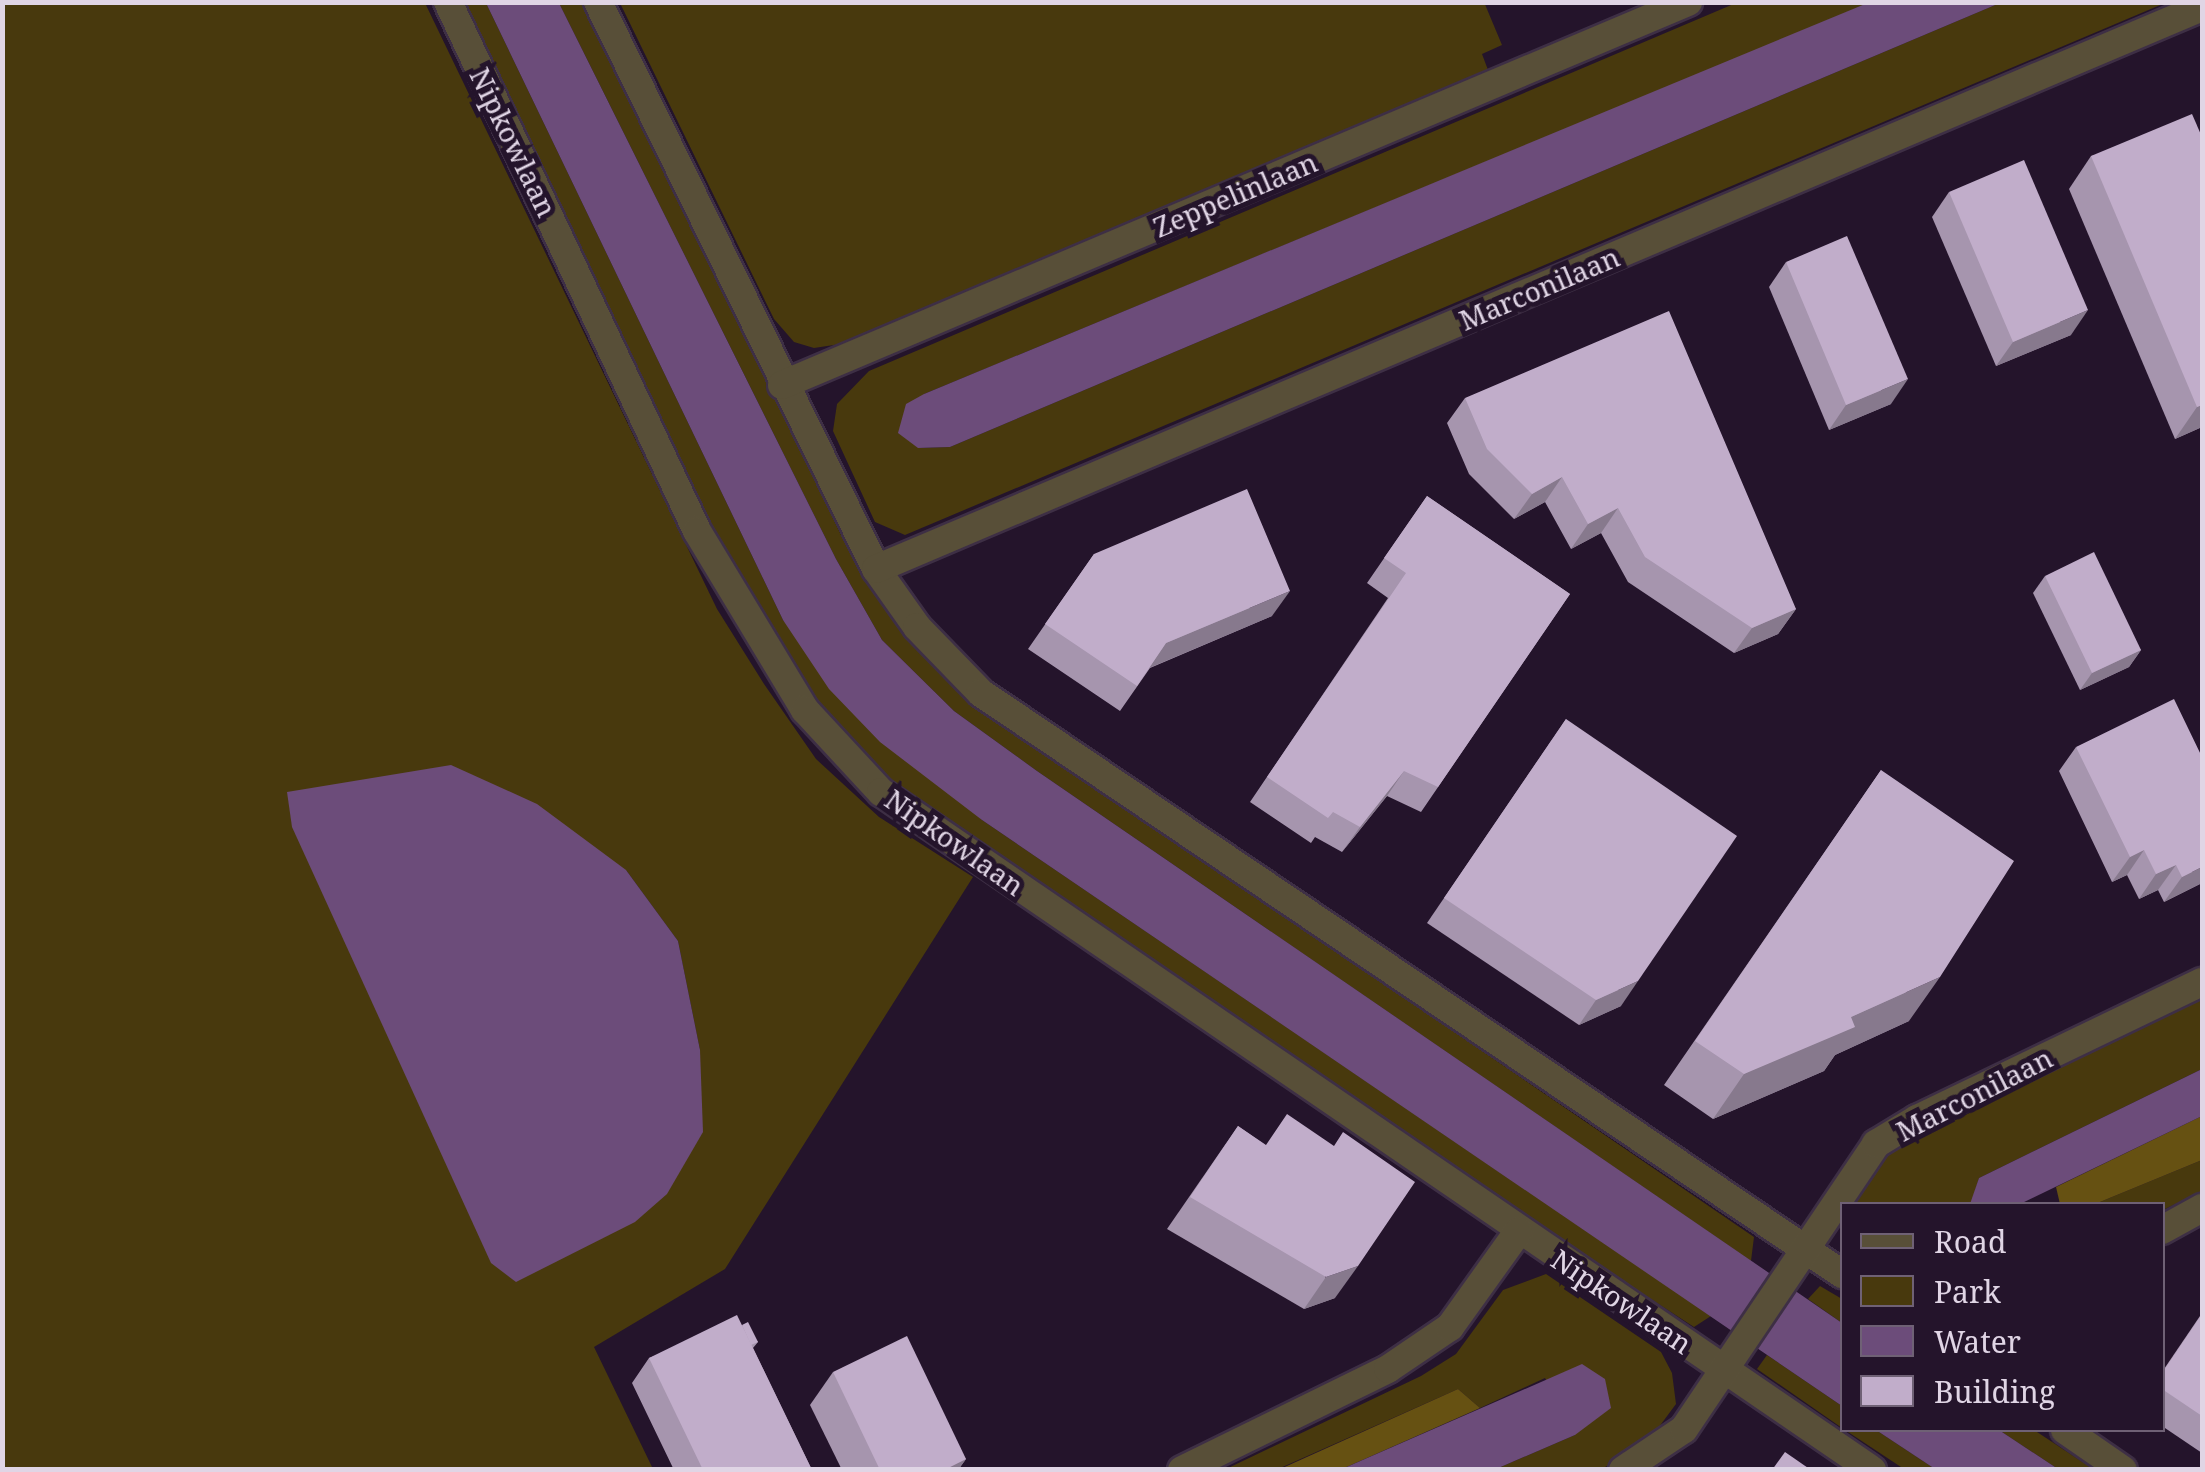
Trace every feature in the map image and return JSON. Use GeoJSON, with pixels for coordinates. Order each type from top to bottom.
{"type":"FeatureCollection","features":[{"type":"Feature","properties":{"kind":"street","name":"Nipkowlaan"},"geometry":{"type":"LineString","coordinates":[[448,2],[697,531],[805,710],[881,792],[1518,1232],[1872,1470]]}},
{"type":"Feature","properties":{"kind":"street"},"geometry":{"type":"LineString","coordinates":[[598,2],[782,386],[876,569],[917,627],[981,693],[1798,1254],[1840,1273]]}},
{"type":"Feature","properties":{"kind":"street","name":"Zeppelinlaan"},"geometry":{"type":"LineString","coordinates":[[782,386],[1688,2]]}},
{"type":"Feature","properties":{"kind":"street","name":"Marconilaan"},"geometry":{"type":"LineString","coordinates":[[876,569],[2202,8]]}},
{"type":"Feature","properties":{"kind":"street","name":"Marconilaan"},"geometry":{"type":"LineString","coordinates":[[1798,1254],[1876,1144],[1917,1118],[2202,982]]}},
{"type":"Feature","properties":{"kind":"street"},"geometry":{"type":"LineString","coordinates":[[2165,1228],[2202,1208]]}},
{"type":"Feature","properties":{"kind":"street"},"geometry":{"type":"LineString","coordinates":[[1182,1470],[1388,1369],[1450,1327],[1518,1232]]}},
{"type":"Feature","properties":{"kind":"street"},"geometry":{"type":"LineString","coordinates":[[1623,1470],[1684,1429],[1798,1254]]}},
{"type":"Feature","properties":{"kind":"street"},"geometry":{"type":"LineString","coordinates":[[2067,1432],[2123,1470]]}},
{"type":"Feature","properties":{"kind":"green space"},"geometry":{"type":"Polygon","coordinates":[[[1484,2],[1502,45],[1482,54],[1488,70],[847,343],[814,348],[794,342],[774,319],[620,3],[1484,2]]]}},
{"type":"Feature","properties":{"kind":"green space"},"geometry":{"type":"Polygon","coordinates":[[[3,3],[425,3],[717,609],[764,684],[816,759],[879,817],[973,877],[725,1269],[594,1347],[653,1469],[3,1470],[3,3]],[[626,870],[700,1050],[678,941],[626,870]]]}},
{"type":"Feature","properties":{"kind":"green space"},"geometry":{"type":"Polygon","coordinates":[[[464,3],[486,3],[783,620],[982,820],[1711,1316],[1694,1327],[1529,1220],[902,789],[832,726],[773,642],[724,550],[464,3]]]}},
{"type":"Feature","properties":{"kind":"green space"},"geometry":{"type":"Polygon","coordinates":[[[559,3],[584,3],[841,535],[902,630],[992,716],[1754,1237],[1751,1261],[1037,771],[954,711],[882,640],[836,559],[559,3]]]}},
{"type":"Feature","properties":{"kind":"green space"},"geometry":{"type":"Polygon","coordinates":[[[1736,3],[1870,3],[924,394],[918,448],[950,447],[2000,3],[2165,3],[905,535],[875,522],[833,431],[837,404],[869,371],[1736,3]]]}},
{"type":"Feature","properties":{"kind":"green space"},"geometry":{"type":"Polygon","coordinates":[[[2202,996],[2202,1069],[1979,1178],[1972,1202],[1848,1202],[1865,1175],[1890,1153],[2202,996]]]}},
{"type":"Feature","properties":{"kind":"green space"},"geometry":{"type":"Polygon","coordinates":[[[2202,1160],[2202,1191],[2165,1209],[2165,1202],[2100,1202],[2202,1160]]]}},
{"type":"Feature","properties":{"kind":"green space"},"geometry":{"type":"Polygon","coordinates":[[[1546,1274],[1661,1352],[1672,1373],[1676,1404],[1653,1435],[1613,1463],[1601,1469],[1496,1469],[1575,1435],[1545,1378],[1480,1408],[1458,1389],[1278,1469],[1224,1470],[1421,1376],[1456,1354],[1503,1290],[1546,1274]]]}},
{"type":"Feature","properties":{"kind":"green space"},"geometry":{"type":"Polygon","coordinates":[[[1820,1286],[1840,1298],[1840,1322],[1808,1299],[1820,1286]]]}},
{"type":"Feature","properties":{"kind":"green space"},"geometry":{"type":"Polygon","coordinates":[[[1767,1355],[1840,1405],[1840,1427],[1757,1369],[1767,1355]]]}},
{"type":"Feature","properties":{"kind":"green space"},"geometry":{"type":"Polygon","coordinates":[[[1848,1432],[1879,1432],[1935,1469],[1904,1469],[1848,1432]]]}},
{"type":"Feature","properties":{"kind":"green space"},"geometry":{"type":"Polygon","coordinates":[[[2002,1432],[2037,1432],[2093,1469],[2058,1469],[2002,1432]]]}},
{"type":"Feature","properties":{"kind":"shaded area"},"geometry":{"type":"Polygon","coordinates":[[[2202,1116],[2202,1160],[2100,1202],[2060,1202],[2056,1187],[2202,1116]]]}},
{"type":"Feature","properties":{"kind":"shaded area"},"geometry":{"type":"Polygon","coordinates":[[[1458,1389],[1480,1408],[1342,1469],[1278,1470],[1458,1389]]]}},
{"type":"Feature","properties":{"kind":"water"},"geometry":{"type":"Polygon","coordinates":[[[1870,2],[2000,3],[950,447],[918,448],[898,433],[906,404],[924,394],[1870,2]]]}},
{"type":"Feature","properties":{"kind":"water"},"geometry":{"type":"Polygon","coordinates":[[[486,3],[559,3],[836,559],[882,640],[954,711],[1037,771],[1840,1322],[1840,1405],[982,820],[880,742],[829,689],[783,620],[486,3]]]}},
{"type":"Feature","properties":{"kind":"water"},"geometry":{"type":"Polygon","coordinates":[[[451,765],[537,804],[626,870],[678,941],[700,1050],[703,1132],[667,1194],[635,1222],[516,1282],[491,1263],[292,827],[287,792],[451,765]]]}},
{"type":"Feature","properties":{"kind":"water"},"geometry":{"type":"Polygon","coordinates":[[[2202,1069],[2202,1116],[2024,1202],[1971,1202],[1979,1178],[2202,1069]]]}},
{"type":"Feature","properties":{"kind":"water"},"geometry":{"type":"Polygon","coordinates":[[[1582,1364],[1605,1379],[1611,1408],[1575,1435],[1496,1469],[1342,1469],[1582,1364]]]}},
{"type":"Feature","properties":{"kind":"water"},"geometry":{"type":"Polygon","coordinates":[[[1879,1432],[2002,1432],[2058,1469],[1935,1469],[1879,1432]]]}},
{"type":"Feature","properties":{"kind":"building"},"geometry":{"type":"Polygon","coordinates":[[[2192,114],[2202,137],[2202,405],[2197,407],[2091,156],[2192,114]]]}},
{"type":"Feature","properties":{"kind":"building"},"geometry":{"type":"Polygon","coordinates":[[[2024,160],[2088,310],[2013,342],[1949,192],[2024,160]]]}},
{"type":"Feature","properties":{"kind":"building"},"geometry":{"type":"Polygon","coordinates":[[[1847,236],[1908,379],[1846,405],[1786,262],[1847,236]]]}},
{"type":"Feature","properties":{"kind":"building"},"geometry":{"type":"Polygon","coordinates":[[[1669,311],[1796,609],[1752,628],[1645,557],[1618,508],[1588,524],[1562,477],[1532,494],[1487,449],[1465,398],[1669,311]]]}},
{"type":"Feature","properties":{"kind":"building"},"geometry":{"type":"Polygon","coordinates":[[[1247,489],[1290,591],[1166,643],[1137,686],[1045,624],[1094,554],[1247,489]]]}},
{"type":"Feature","properties":{"kind":"building"},"geometry":{"type":"Polygon","coordinates":[[[1427,496],[1570,594],[1438,787],[1404,771],[1360,827],[1333,812],[1328,818],[1267,777],[1406,573],[1384,558],[1427,496]]]}},
{"type":"Feature","properties":{"kind":"building"},"geometry":{"type":"Polygon","coordinates":[[[2094,552],[2141,650],[2092,673],[2045,576],[2094,552]]]}},
{"type":"Feature","properties":{"kind":"building"},"geometry":{"type":"Polygon","coordinates":[[[2174,699],[2202,757],[2202,867],[2182,877],[2176,865],[2156,874],[2144,850],[2130,857],[2076,747],[2174,699]]]}},
{"type":"Feature","properties":{"kind":"building"},"geometry":{"type":"Polygon","coordinates":[[[1566,719],[1737,836],[1638,981],[1596,1000],[1444,898],[1566,719]]]}},
{"type":"Feature","properties":{"kind":"building"},"geometry":{"type":"Polygon","coordinates":[[[1881,770],[2014,861],[1940,977],[1851,1017],[1855,1027],[1744,1074],[1695,1041],[1881,770]]]}},
{"type":"Feature","properties":{"kind":"building"},"geometry":{"type":"Polygon","coordinates":[[[1287,1114],[1334,1146],[1343,1132],[1415,1182],[1358,1266],[1326,1277],[1190,1197],[1238,1126],[1266,1145],[1287,1114]]]}},
{"type":"Feature","properties":{"kind":"building"},"geometry":{"type":"Polygon","coordinates":[[[2202,1314],[2202,1416],[2165,1391],[2165,1369],[2202,1314]]]}},
{"type":"Feature","properties":{"kind":"building"},"geometry":{"type":"Polygon","coordinates":[[[737,1315],[812,1470],[703,1470],[649,1358],[737,1315]]]}},
{"type":"Feature","properties":{"kind":"building"},"geometry":{"type":"Polygon","coordinates":[[[748,1322],[758,1342],[751,1345],[742,1325],[748,1322]]]}},
{"type":"Feature","properties":{"kind":"building"},"geometry":{"type":"Polygon","coordinates":[[[907,1336],[966,1459],[944,1470],[880,1470],[833,1372],[907,1336]]]}},
{"type":"Feature","properties":{"kind":"building"},"geometry":{"type":"Polygon","coordinates":[[[1785,1452],[1811,1470],[1772,1470],[1785,1452]]]}}]}
